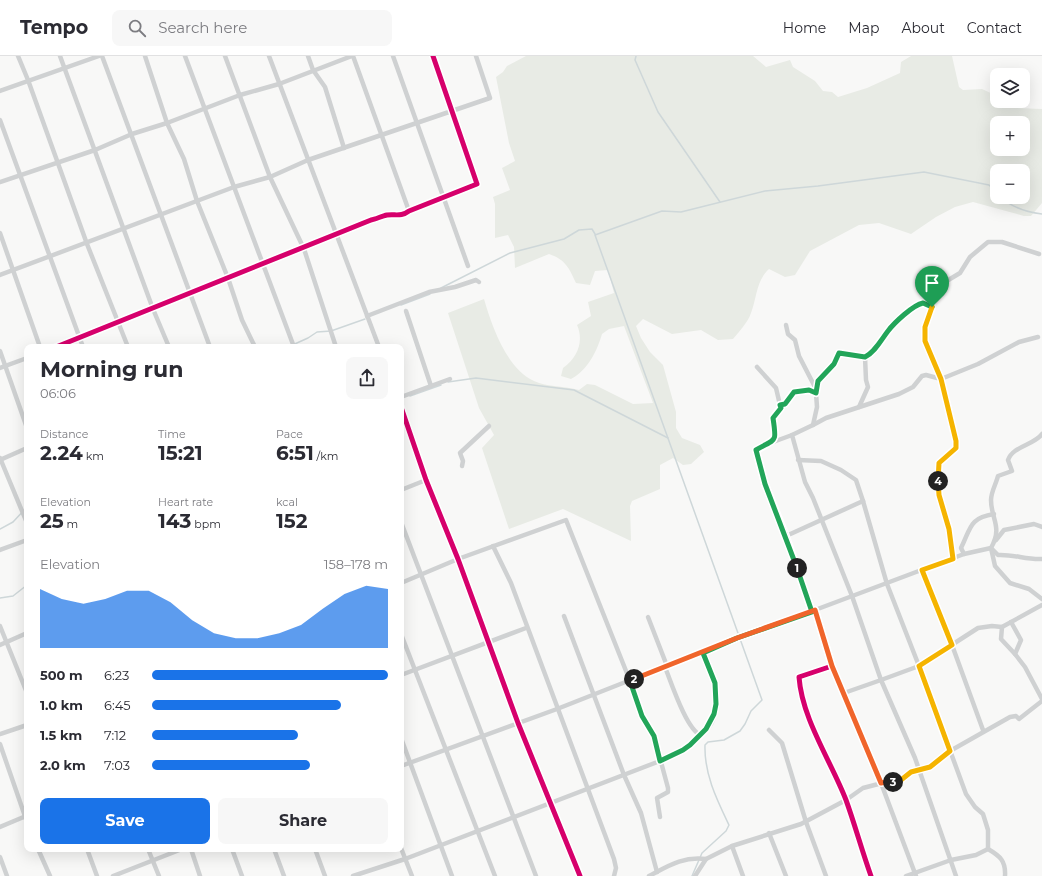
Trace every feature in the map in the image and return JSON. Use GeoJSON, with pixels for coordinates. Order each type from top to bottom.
{"type":"FeatureCollection","features":[{"type":"Feature","properties":{"kind":"street"},"geometry":{"type":"LineString","coordinates":[[18,56],[87,244],[127,344]]}},
{"type":"Feature","properties":{"kind":"street"},"geometry":{"type":"LineString","coordinates":[[60,56],[125,229],[153,309],[168,344]]}},
{"type":"Feature","properties":{"kind":"street"},"geometry":{"type":"LineString","coordinates":[[0,91],[100,56],[132,134],[209,344]]}},
{"type":"Feature","properties":{"kind":"street"},"geometry":{"type":"LineString","coordinates":[[145,56],[167,123],[184,159],[197,201],[228,278],[242,320],[254,344]]}},
{"type":"Feature","properties":{"kind":"street"},"geometry":{"type":"LineString","coordinates":[[185,56],[293,344]]}},
{"type":"Feature","properties":{"kind":"street"},"geometry":{"type":"LineString","coordinates":[[226,56],[270,177],[304,248],[335,344]]}},
{"type":"Feature","properties":{"kind":"street"},"geometry":{"type":"LineString","coordinates":[[269,56],[378,344]]}},
{"type":"Feature","properties":{"kind":"street"},"geometry":{"type":"LineString","coordinates":[[308,56],[313,70],[325,87],[344,148]]}},
{"type":"Feature","properties":{"kind":"street"},"geometry":{"type":"LineString","coordinates":[[0,182],[95,150],[132,134],[167,123],[240,95],[279,84],[352,56],[409,210]]}},
{"type":"Feature","properties":{"kind":"street"},"geometry":{"type":"LineString","coordinates":[[393,56],[468,266]]}},
{"type":"Feature","properties":{"kind":"street"},"geometry":{"type":"LineString","coordinates":[[64,344],[153,309],[189,293],[263,265],[371,220],[388,215],[399,216],[409,210],[477,184],[433,56]]}},
{"type":"Feature","properties":{"kind":"street"},"geometry":{"type":"LineString","coordinates":[[0,275],[87,244],[160,214],[234,187],[270,177],[308,160],[490,98],[476,56]]}},
{"type":"Feature","properties":{"kind":"street"},"geometry":{"type":"LineString","coordinates":[[0,120],[83,344]]}},
{"type":"Feature","properties":{"kind":"street"},"geometry":{"type":"LineString","coordinates":[[0,233],[39,344]]}},
{"type":"Feature","properties":{"kind":"street"},"geometry":{"type":"LineString","coordinates":[[953,559],[949,529],[939,495],[938,466],[940,461],[956,448],[956,441],[941,379],[925,341],[925,327],[935,293],[945,282],[960,273],[965,263],[985,243],[996,240],[1039,254]]}},
{"type":"Feature","properties":{"kind":"street"},"geometry":{"type":"LineString","coordinates":[[367,316],[428,292],[455,287],[476,280],[479,282]]}},
{"type":"Feature","properties":{"kind":"street"},"geometry":{"type":"LineString","coordinates":[[813,425],[817,407],[816,391],[818,381],[834,364],[839,353],[865,357],[872,352],[889,329],[916,305],[923,303],[932,307]]}},
{"type":"Feature","properties":{"kind":"street"},"geometry":{"type":"LineString","coordinates":[[406,311],[430,386]]}},
{"type":"Feature","properties":{"kind":"street"},"geometry":{"type":"LineString","coordinates":[[786,325],[788,334],[795,340],[800,360],[816,391]]}},
{"type":"Feature","properties":{"kind":"street"},"geometry":{"type":"LineString","coordinates":[[915,875],[881,783],[832,666],[814,611],[765,484],[756,450],[813,425],[859,407],[899,394],[913,387],[922,376],[926,374],[941,379],[978,364],[1019,342],[1038,337]]}},
{"type":"Feature","properties":{"kind":"street"},"geometry":{"type":"LineString","coordinates":[[0,351],[24,419]]}},
{"type":"Feature","properties":{"kind":"street"},"geometry":{"type":"LineString","coordinates":[[859,407],[868,386],[866,380],[865,357]]}},
{"type":"Feature","properties":{"kind":"street"},"geometry":{"type":"LineString","coordinates":[[0,368],[24,359]]}},
{"type":"Feature","properties":{"kind":"street"},"geometry":{"type":"LineString","coordinates":[[757,367],[776,388],[781,408],[773,418],[775,438],[773,442]]}},
{"type":"Feature","properties":{"kind":"street"},"geometry":{"type":"LineString","coordinates":[[404,396],[450,379]]}},
{"type":"Feature","properties":{"kind":"street"},"geometry":{"type":"LineString","coordinates":[[780,405],[785,404],[794,392],[809,390],[816,391]]}},
{"type":"Feature","properties":{"kind":"street"},"geometry":{"type":"LineString","coordinates":[[404,415],[426,480],[458,559],[518,722],[580,876]]}},
{"type":"Feature","properties":{"kind":"street"},"geometry":{"type":"LineString","coordinates":[[462,466],[463,461],[460,453],[488,426]]}},
{"type":"Feature","properties":{"kind":"street"},"geometry":{"type":"LineString","coordinates":[[996,540],[996,523],[991,496],[998,476],[1012,471],[1008,460],[1009,456],[1025,445],[1039,438],[1042,434]]}},
{"type":"Feature","properties":{"kind":"street"},"geometry":{"type":"LineString","coordinates":[[792,435],[805,482],[813,498],[852,596],[881,680],[915,758],[956,876]]}},
{"type":"Feature","properties":{"kind":"street"},"geometry":{"type":"LineString","coordinates":[[24,449],[0,459],[24,516]]}},
{"type":"Feature","properties":{"kind":"street"},"geometry":{"type":"LineString","coordinates":[[798,460],[821,460],[841,470],[856,480],[864,501],[887,584],[966,794],[975,807],[983,814],[988,830],[988,849]]}},
{"type":"Feature","properties":{"kind":"street"},"geometry":{"type":"LineString","coordinates":[[404,489],[426,480]]}},
{"type":"Feature","properties":{"kind":"street"},"geometry":{"type":"LineString","coordinates":[[786,536],[864,501]]}},
{"type":"Feature","properties":{"kind":"street"},"geometry":{"type":"LineString","coordinates":[[964,554],[961,548],[972,522],[982,516],[994,514]]}},
{"type":"Feature","properties":{"kind":"street"},"geometry":{"type":"LineString","coordinates":[[404,582],[458,559],[566,520],[630,681],[642,716],[654,736],[668,788],[668,792],[657,798],[660,817]]}},
{"type":"Feature","properties":{"kind":"street"},"geometry":{"type":"LineString","coordinates":[[1042,527],[1034,524],[1004,530],[991,548],[995,566],[1010,583],[1029,589],[1042,599]]}},
{"type":"Feature","properties":{"kind":"street"},"geometry":{"type":"LineString","coordinates":[[404,529],[536,876]]}},
{"type":"Feature","properties":{"kind":"street"},"geometry":{"type":"LineString","coordinates":[[0,550],[24,541]]}},
{"type":"Feature","properties":{"kind":"street"},"geometry":{"type":"LineString","coordinates":[[493,546],[510,584],[615,863],[614,876]]}},
{"type":"Feature","properties":{"kind":"street"},"geometry":{"type":"LineString","coordinates":[[404,765],[557,709],[703,653],[737,638],[887,584],[964,554],[991,548]]}},
{"type":"Feature","properties":{"kind":"street"},"geometry":{"type":"LineString","coordinates":[[991,548],[998,555],[1010,554],[1035,560],[1042,559]]}},
{"type":"Feature","properties":{"kind":"street"},"geometry":{"type":"LineString","coordinates":[[922,570],[952,645],[983,730]]}},
{"type":"Feature","properties":{"kind":"street"},"geometry":{"type":"LineString","coordinates":[[844,693],[919,666],[978,628],[1002,627],[1042,605]]}},
{"type":"Feature","properties":{"kind":"street"},"geometry":{"type":"LineString","coordinates":[[564,616],[595,694],[624,775],[641,813],[657,872]]}},
{"type":"Feature","properties":{"kind":"street"},"geometry":{"type":"LineString","coordinates":[[648,617],[666,667],[688,720],[695,733],[699,735]]}},
{"type":"Feature","properties":{"kind":"street"},"geometry":{"type":"LineString","coordinates":[[1011,622],[1021,640],[1015,654]]}},
{"type":"Feature","properties":{"kind":"street"},"geometry":{"type":"LineString","coordinates":[[0,626],[24,687]]}},
{"type":"Feature","properties":{"kind":"street"},"geometry":{"type":"LineString","coordinates":[[649,876],[674,862],[690,858],[704,859],[732,846],[806,822],[846,800],[863,788],[890,781],[896,784],[911,772],[930,767],[950,751],[1010,718],[1016,716],[1019,719],[1042,700],[1025,667],[1001,639],[1002,627]]}},
{"type":"Feature","properties":{"kind":"street"},"geometry":{"type":"LineString","coordinates":[[404,674],[526,628]]}},
{"type":"Feature","properties":{"kind":"street"},"geometry":{"type":"LineString","coordinates":[[0,645],[24,634]]}},
{"type":"Feature","properties":{"kind":"street"},"geometry":{"type":"LineString","coordinates":[[404,642],[495,876]]}},
{"type":"Feature","properties":{"kind":"street"},"geometry":{"type":"LineString","coordinates":[[353,876],[368,874],[514,816],[660,761],[683,750],[702,734],[716,710],[715,683],[703,653]]}},
{"type":"Feature","properties":{"kind":"street"},"geometry":{"type":"LineString","coordinates":[[832,666],[799,677],[800,691],[818,739],[824,749],[846,800],[871,876]]}},
{"type":"Feature","properties":{"kind":"street"},"geometry":{"type":"LineString","coordinates":[[0,734],[24,726]]}},
{"type":"Feature","properties":{"kind":"street"},"geometry":{"type":"LineString","coordinates":[[769,730],[782,743],[806,822],[826,876]]}},
{"type":"Feature","properties":{"kind":"street"},"geometry":{"type":"LineString","coordinates":[[0,744],[24,810]]}},
{"type":"Feature","properties":{"kind":"street"},"geometry":{"type":"LineString","coordinates":[[404,746],[452,876]]}},
{"type":"Feature","properties":{"kind":"street"},"geometry":{"type":"LineString","coordinates":[[0,827],[24,817]]}},
{"type":"Feature","properties":{"kind":"street"},"geometry":{"type":"LineString","coordinates":[[769,833],[786,876]]}},
{"type":"Feature","properties":{"kind":"street"},"geometry":{"type":"LineString","coordinates":[[732,846],[743,876]]}},
{"type":"Feature","properties":{"kind":"street"},"geometry":{"type":"LineString","coordinates":[[906,876],[915,875],[951,860],[976,855],[988,849]]}},
{"type":"Feature","properties":{"kind":"street"},"geometry":{"type":"LineString","coordinates":[[988,849],[1000,856],[1004,863],[1006,876]]}},
{"type":"Feature","properties":{"kind":"street"},"geometry":{"type":"LineString","coordinates":[[39,852],[50,876]]}},
{"type":"Feature","properties":{"kind":"street"},"geometry":{"type":"LineString","coordinates":[[88,852],[97,876]]}},
{"type":"Feature","properties":{"kind":"street"},"geometry":{"type":"LineString","coordinates":[[149,852],[159,876]]}},
{"type":"Feature","properties":{"kind":"street"},"geometry":{"type":"LineString","coordinates":[[113,876],[175,852]]}},
{"type":"Feature","properties":{"kind":"street"},"geometry":{"type":"LineString","coordinates":[[192,852],[200,876]]}},
{"type":"Feature","properties":{"kind":"street"},"geometry":{"type":"LineString","coordinates":[[233,852],[242,876]]}},
{"type":"Feature","properties":{"kind":"street"},"geometry":{"type":"LineString","coordinates":[[275,852],[284,876]]}},
{"type":"Feature","properties":{"kind":"street"},"geometry":{"type":"LineString","coordinates":[[316,852],[325,876]]}},
{"type":"Feature","properties":{"kind":"street"},"geometry":{"type":"LineString","coordinates":[[402,852],[412,876]]}},
{"type":"Feature","properties":{"kind":"street"},"geometry":{"type":"LineString","coordinates":[[0,857],[7,876]]}},
{"type":"Feature","properties":{"kind":"street"},"geometry":{"type":"LineString","coordinates":[[695,876],[701,868],[704,859]]}},
{"type":"Feature","properties":{"kind":"street"},"geometry":{"type":"LineString","coordinates":[[701,868],[702,876]]}},
{"type":"Feature","properties":{"kind":"shaded area"},"geometry":{"type":"Polygon","coordinates":[[[526,56],[753,56],[766,67],[790,60],[793,67],[815,81],[823,91],[832,92],[838,97],[867,88],[900,73],[901,62],[911,56],[952,56],[959,87],[963,90],[982,89],[990,93],[990,108],[1042,109],[1042,203],[1031,216],[1024,216],[973,202],[955,207],[936,217],[911,234],[879,223],[859,225],[810,251],[795,275],[785,277],[769,269],[759,284],[750,316],[733,339],[718,340],[701,330],[672,334],[643,319],[636,326],[641,338],[650,352],[663,365],[676,412],[676,428],[682,438],[700,445],[704,452],[691,464],[683,465],[673,458],[660,465],[660,489],[632,501],[630,506],[631,541],[563,509],[509,529],[482,448],[494,435],[479,408],[448,313],[484,299],[496,333],[508,356],[524,375],[534,381],[579,390],[587,384],[595,385],[633,404],[653,403],[624,326],[609,329],[602,334],[591,360],[577,375],[571,379],[561,376],[563,368],[576,354],[580,343],[577,325],[591,316],[588,302],[614,293],[608,270],[595,271],[590,285],[576,283],[566,265],[555,256],[549,254],[515,268],[514,247],[508,235],[495,238],[495,204],[493,197],[510,190],[502,168],[515,161],[509,143],[496,77],[503,72],[507,66],[526,56]]]}},
{"type":"Feature","properties":{"kind":"waterway"},"geometry":{"type":"LineString","coordinates":[[636,56],[635,60],[658,112],[720,202]]}},
{"type":"Feature","properties":{"kind":"waterway"},"geometry":{"type":"LineString","coordinates":[[692,876],[702,853],[726,831],[729,825],[712,786],[705,756],[705,745],[708,742],[724,740],[740,731],[751,711],[762,700],[595,235],[662,211],[681,212],[765,191],[818,186],[924,172],[990,186]]}},
{"type":"Feature","properties":{"kind":"waterway"},"geometry":{"type":"LineString","coordinates":[[1010,204],[1020,209],[1042,214]]}},
{"type":"Feature","properties":{"kind":"waterway"},"geometry":{"type":"LineString","coordinates":[[441,288],[510,253],[564,239],[579,230],[592,229],[595,234]]}},
{"type":"Feature","properties":{"kind":"waterway"},"geometry":{"type":"LineString","coordinates":[[401,305],[430,294]]}},
{"type":"Feature","properties":{"kind":"waterway"},"geometry":{"type":"LineString","coordinates":[[295,344],[317,332],[331,331],[365,319]]}},
{"type":"Feature","properties":{"kind":"waterway"},"geometry":{"type":"LineString","coordinates":[[448,382],[476,378],[574,390],[668,438]]}},
{"type":"Feature","properties":{"kind":"waterway"},"geometry":{"type":"LineString","coordinates":[[410,396],[441,385]]}},
{"type":"Feature","properties":{"kind":"waterway"},"geometry":{"type":"LineString","coordinates":[[0,529],[13,522],[24,510]]}},
{"type":"Feature","properties":{"kind":"waterway"},"geometry":{"type":"LineString","coordinates":[[0,598],[13,596],[24,587]]}},
{"type":"Feature","properties":{"kind":"cycle path"},"geometry":{"type":"LineString","coordinates":[[63,344],[371,220],[387,215],[403,214],[477,184],[433,56]]}},
{"type":"Feature","properties":{"kind":"cycle path"},"geometry":{"type":"LineString","coordinates":[[816,393],[809,390],[794,392],[785,404],[780,405],[781,407],[773,418],[775,432],[773,439],[771,442],[756,451],[765,484],[786,536],[812,612],[815,610],[832,666],[799,677],[801,693],[811,724],[846,800],[871,876]]}},
{"type":"Feature","properties":{"kind":"cycle path"},"geometry":{"type":"LineString","coordinates":[[404,416],[426,480],[458,559],[518,723],[580,876]]}},
{"type":"Feature","properties":{"kind":"route"},"geometry":{"type":"LineString","coordinates":[[932,307],[923,303],[916,305],[889,329],[872,352],[865,357],[839,353],[834,364],[818,381],[816,393],[809,390],[794,392],[789,396],[785,404],[780,405],[781,408],[773,418],[775,428],[775,438],[773,442],[756,450],[759,467],[786,536],[812,612],[743,636],[737,638],[703,653],[715,683],[716,710],[706,729],[690,745],[660,761],[654,736],[642,716],[630,681],[703,653],[737,638],[812,612],[815,610],[832,666],[881,783],[890,781],[896,784],[911,772],[930,767],[950,751],[919,666],[952,645],[922,570],[953,559],[951,538],[939,495],[938,466],[940,461],[956,448],[956,441],[947,409],[941,379],[925,341],[925,327],[932,307]]}}]}
